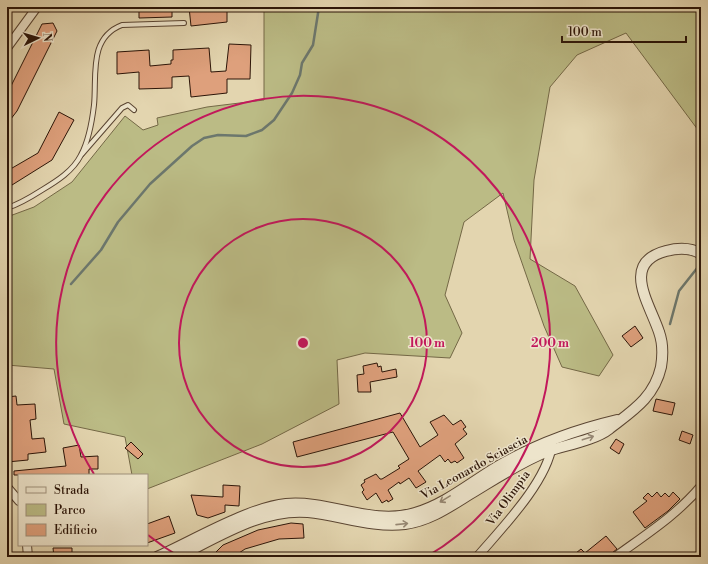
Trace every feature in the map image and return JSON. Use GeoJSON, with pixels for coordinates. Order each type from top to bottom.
{"type":"FeatureCollection","features":[{"type":"Feature","properties":{"kind":"street"},"geometry":{"type":"LineString","coordinates":[[7,48],[37,7]]}},
{"type":"Feature","properties":{"kind":"street","name":"Via Leonardo Sciascia"},"geometry":{"type":"LineString","coordinates":[[177,557],[246,524],[278,512],[310,512],[374,523],[399,525],[424,520],[491,476],[527,460],[552,445],[607,431],[620,419],[635,410],[647,398],[656,382],[662,361],[663,348],[659,331],[642,288],[641,274],[643,268],[652,257],[667,251],[685,248],[701,254]]}},
{"type":"Feature","properties":{"kind":"street","name":"Via Olimpia"},"geometry":{"type":"LineString","coordinates":[[477,557],[526,497],[545,467],[552,445]]}},
{"type":"Feature","properties":{"kind":"street"},"geometry":{"type":"LineString","coordinates":[[7,486],[18,500]]}},
{"type":"Feature","properties":{"kind":"street"},"geometry":{"type":"LineString","coordinates":[[615,557],[666,520],[686,503],[701,486]]}},
{"type":"Feature","properties":{"kind":"street","name":"Via Leonardo Sciascia"},"geometry":{"type":"LineString","coordinates":[[157,557],[236,520],[278,505],[311,505],[374,516],[399,516],[428,508],[464,493]]}},
{"type":"Feature","properties":{"kind":"street"},"geometry":{"type":"LineString","coordinates":[[27,546],[28,557]]}},
{"type":"Feature","properties":{"kind":"lane"},"geometry":{"type":"LineString","coordinates":[[80,156],[91,125],[96,56],[102,41],[113,28],[122,25],[184,23]]}},
{"type":"Feature","properties":{"kind":"lane"},"geometry":{"type":"LineString","coordinates":[[7,208],[26,200],[54,183],[66,173],[122,108],[128,105],[134,110]]}},
{"type":"Feature","properties":{"kind":"green space"},"geometry":{"type":"Polygon","coordinates":[[[264,7],[701,7],[701,134],[626,33],[577,55],[550,87],[534,180],[530,259],[575,286],[613,355],[599,376],[562,367],[544,326],[514,240],[503,193],[464,222],[445,295],[462,333],[450,358],[365,353],[337,360],[339,404],[262,444],[148,489],[148,474],[132,474],[125,437],[64,424],[54,369],[7,365],[7,217],[34,207],[72,182],[125,116],[143,130],[158,125],[157,118],[207,107],[264,100],[264,7]]]}},
{"type":"Feature","properties":{"kind":"building"},"geometry":{"type":"Polygon","coordinates":[[[139,7],[172,7],[172,17],[139,18],[139,7]]]}},
{"type":"Feature","properties":{"kind":"building"},"geometry":{"type":"Polygon","coordinates":[[[189,7],[227,7],[227,22],[191,26],[189,7]]]}},
{"type":"Feature","properties":{"kind":"building"},"geometry":{"type":"Polygon","coordinates":[[[53,23],[57,31],[17,111],[7,124],[7,94],[42,24],[53,23]]]}},
{"type":"Feature","properties":{"kind":"building"},"geometry":{"type":"Polygon","coordinates":[[[229,44],[251,45],[250,79],[227,79],[227,93],[191,97],[189,76],[172,77],[172,88],[139,89],[139,72],[117,74],[117,52],[149,50],[150,66],[171,64],[171,60],[173,60],[173,50],[209,48],[211,72],[226,71],[229,44]]]}},
{"type":"Feature","properties":{"kind":"building"},"geometry":{"type":"Polygon","coordinates":[[[59,112],[74,120],[52,160],[12,185],[7,177],[7,171],[38,153],[59,112]]]}},
{"type":"Feature","properties":{"kind":"building"},"geometry":{"type":"Polygon","coordinates":[[[635,326],[643,338],[631,347],[622,336],[635,326]]]}},
{"type":"Feature","properties":{"kind":"building"},"geometry":{"type":"Polygon","coordinates":[[[377,363],[378,367],[381,366],[382,372],[396,369],[397,377],[370,382],[371,392],[358,392],[357,375],[364,374],[363,366],[377,363]]]}},
{"type":"Feature","properties":{"kind":"building"},"geometry":{"type":"Polygon","coordinates":[[[16,396],[17,405],[35,404],[36,419],[30,420],[32,439],[44,438],[46,452],[28,454],[28,460],[7,462],[7,397],[16,396]]]}},
{"type":"Feature","properties":{"kind":"building"},"geometry":{"type":"Polygon","coordinates":[[[656,399],[675,403],[672,415],[653,411],[656,399]]]}},
{"type":"Feature","properties":{"kind":"building"},"geometry":{"type":"Polygon","coordinates":[[[400,413],[420,447],[438,435],[430,422],[444,415],[453,425],[461,420],[466,427],[463,429],[467,434],[455,444],[464,458],[457,463],[455,461],[451,463],[448,459],[445,462],[440,455],[418,471],[426,482],[416,488],[409,478],[400,484],[399,482],[388,490],[393,499],[382,503],[376,493],[367,500],[362,492],[364,490],[361,485],[365,482],[364,480],[376,474],[380,479],[382,479],[400,468],[398,466],[409,459],[393,432],[297,457],[293,442],[400,413]]]}},
{"type":"Feature","properties":{"kind":"building"},"geometry":{"type":"Polygon","coordinates":[[[682,431],[693,435],[690,444],[679,440],[682,431]]]}},
{"type":"Feature","properties":{"kind":"building"},"geometry":{"type":"Polygon","coordinates":[[[616,439],[624,444],[619,454],[610,448],[616,439]]]}},
{"type":"Feature","properties":{"kind":"building"},"geometry":{"type":"Polygon","coordinates":[[[131,442],[143,454],[138,459],[125,448],[131,442]]]}},
{"type":"Feature","properties":{"kind":"building"},"geometry":{"type":"Polygon","coordinates":[[[79,445],[81,457],[98,456],[98,469],[89,469],[89,474],[14,475],[14,471],[66,466],[63,448],[79,445]]]}},
{"type":"Feature","properties":{"kind":"building"},"geometry":{"type":"Polygon","coordinates":[[[223,485],[240,486],[239,506],[225,505],[225,512],[208,518],[197,515],[191,495],[223,497],[223,485]]]}},
{"type":"Feature","properties":{"kind":"building"},"geometry":{"type":"Polygon","coordinates":[[[657,492],[661,497],[665,493],[669,497],[673,492],[680,499],[668,511],[645,528],[633,512],[647,501],[643,498],[648,493],[652,497],[657,492]]]}},
{"type":"Feature","properties":{"kind":"building"},"geometry":{"type":"Polygon","coordinates":[[[169,516],[175,533],[148,543],[148,524],[169,516]]]}},
{"type":"Feature","properties":{"kind":"building"},"geometry":{"type":"Polygon","coordinates":[[[291,523],[303,524],[304,538],[279,539],[245,549],[233,557],[211,557],[223,545],[258,530],[291,523]]]}},
{"type":"Feature","properties":{"kind":"building"},"geometry":{"type":"Polygon","coordinates":[[[606,536],[617,549],[607,557],[571,557],[581,549],[585,553],[606,536]]]}},
{"type":"Feature","properties":{"kind":"building"},"geometry":{"type":"Polygon","coordinates":[[[53,548],[72,548],[72,555],[54,557],[53,548]]]}},
{"type":"Feature","properties":{"kind":"waterway"},"geometry":{"type":"LineString","coordinates":[[71,284],[101,250],[118,222],[150,184],[192,146],[204,138],[218,135],[246,136],[262,130],[274,120],[292,93],[300,75],[302,63],[313,45],[319,7]]}},
{"type":"Feature","properties":{"kind":"waterway"},"geometry":{"type":"LineString","coordinates":[[670,324],[679,291],[698,267]]}}]}
